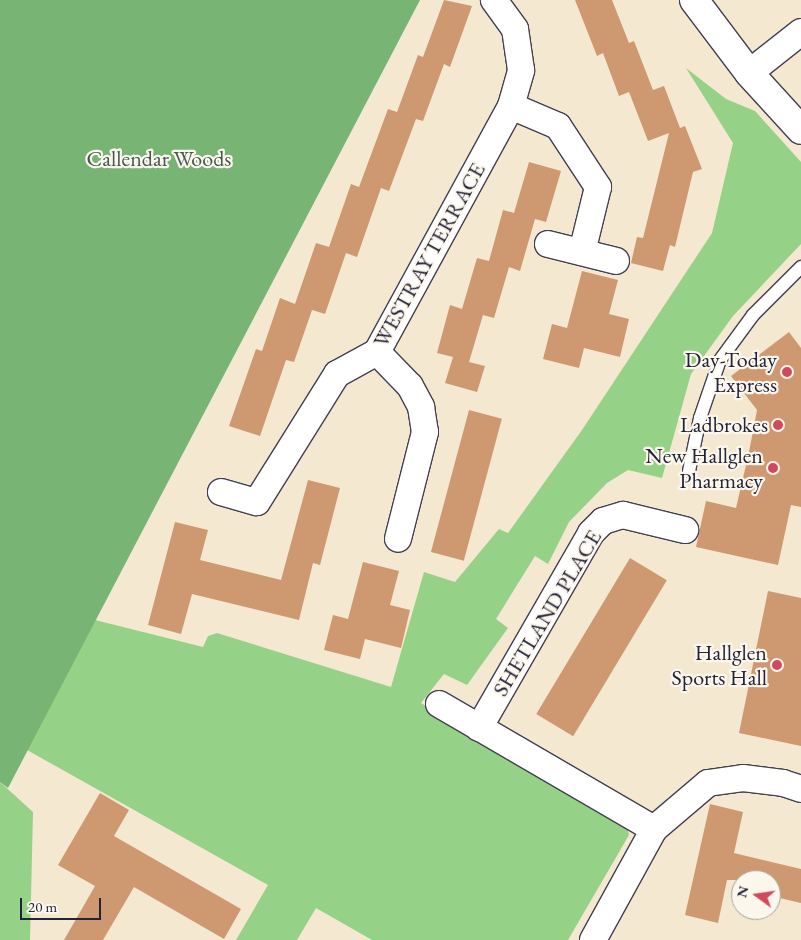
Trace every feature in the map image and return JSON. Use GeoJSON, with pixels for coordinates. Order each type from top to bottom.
{"type":"FeatureCollection","features":[{"type":"Feature","properties":{"kind":"street","name":"WESTRAY TERRACE"},"geometry":{"type":"LineString","coordinates":[[220,492],[257,502],[337,374],[377,352],[512,106],[521,70],[515,29],[494,0]]}},
{"type":"Feature","properties":{"kind":"street"},"geometry":{"type":"LineString","coordinates":[[694,0],[749,72],[801,130]]}},
{"type":"Feature","properties":{"kind":"street"},"geometry":{"type":"LineString","coordinates":[[749,72],[801,32]]}},
{"type":"Feature","properties":{"kind":"street"},"geometry":{"type":"LineString","coordinates":[[512,106],[558,126],[598,187],[582,252]]}},
{"type":"Feature","properties":{"kind":"street"},"geometry":{"type":"LineString","coordinates":[[548,244],[616,261]]}},
{"type":"Feature","properties":{"kind":"street"},"geometry":{"type":"LineString","coordinates":[[377,352],[410,386],[421,407],[425,432],[398,539]]}},
{"type":"Feature","properties":{"kind":"street","name":"SHETLAND PLACE"},"geometry":{"type":"LineString","coordinates":[[479,728],[591,533],[603,521],[623,515],[685,530]]}},
{"type":"Feature","properties":{"kind":"street"},"geometry":{"type":"LineString","coordinates":[[439,704],[654,829]]}},
{"type":"Feature","properties":{"kind":"street"},"geometry":{"type":"LineString","coordinates":[[593,940],[654,829],[708,783],[743,778],[783,783],[801,789]]}},
{"type":"Feature","properties":{"kind":"lane"},"geometry":{"type":"LineString","coordinates":[[689,471],[700,418],[720,360],[753,315],[798,276]]}},
{"type":"Feature","properties":{"kind":"green space","name":"Callendar Woods"},"geometry":{"type":"Polygon","coordinates":[[[0,0],[420,0],[8,788],[0,782],[0,0]]]}},
{"type":"Feature","properties":{"kind":"green space"},"geometry":{"type":"Polygon","coordinates":[[[686,68],[726,99],[755,111],[801,162],[801,244],[733,316],[691,374],[662,478],[628,470],[607,483],[569,522],[548,564],[535,556],[496,619],[508,628],[467,685],[444,674],[421,703],[626,821],[629,835],[568,940],[372,940],[316,908],[297,940],[236,940],[268,885],[27,750],[95,620],[203,647],[208,636],[217,633],[391,687],[424,572],[455,582],[499,529],[508,533],[582,430],[712,233],[733,143],[686,68]]]}},
{"type":"Feature","properties":{"kind":"green space"},"geometry":{"type":"Polygon","coordinates":[[[0,782],[33,812],[30,940],[0,940],[0,782]]]}},
{"type":"Feature","properties":{"kind":"building"},"geometry":{"type":"Polygon","coordinates":[[[444,0],[472,6],[450,67],[444,64],[423,121],[416,119],[389,191],[381,188],[357,257],[346,253],[325,314],[309,309],[312,310],[294,362],[286,360],[260,436],[229,426],[256,349],[262,351],[280,298],[295,304],[316,243],[329,247],[351,184],[359,187],[388,109],[397,112],[418,55],[423,57],[444,0]]]}},
{"type":"Feature","properties":{"kind":"building"},"geometry":{"type":"Polygon","coordinates":[[[575,0],[612,0],[629,43],[634,41],[653,90],[664,86],[680,128],[685,126],[702,169],[693,172],[675,247],[670,245],[663,271],[631,263],[637,237],[643,238],[669,133],[648,141],[629,92],[619,96],[603,53],[597,56],[575,0]]]}},
{"type":"Feature","properties":{"kind":"building"},"geometry":{"type":"Polygon","coordinates":[[[529,162],[561,171],[546,222],[535,219],[520,271],[509,267],[494,318],[483,315],[469,362],[485,366],[477,392],[445,383],[453,357],[437,353],[450,305],[462,309],[477,258],[489,261],[503,210],[514,213],[529,162]]]}},
{"type":"Feature","properties":{"kind":"building"},"geometry":{"type":"Polygon","coordinates":[[[582,271],[618,280],[609,314],[629,319],[620,357],[584,348],[579,368],[543,359],[552,324],[567,328],[582,271]]]}},
{"type":"Feature","properties":{"kind":"building"},"geometry":{"type":"Polygon","coordinates":[[[789,332],[801,348],[801,507],[791,505],[778,565],[696,547],[706,501],[736,508],[749,452],[757,410],[731,376],[789,332]]]}},
{"type":"Feature","properties":{"kind":"building"},"geometry":{"type":"Polygon","coordinates":[[[469,410],[502,419],[464,561],[431,552],[469,410]]]}},
{"type":"Feature","properties":{"kind":"building"},"geometry":{"type":"Polygon","coordinates":[[[308,480],[340,488],[320,565],[313,563],[299,620],[192,594],[181,634],[148,625],[175,522],[208,530],[200,560],[281,580],[308,480]]]}},
{"type":"Feature","properties":{"kind":"building"},"geometry":{"type":"Polygon","coordinates":[[[630,558],[667,580],[573,736],[536,714],[630,558]]]}},
{"type":"Feature","properties":{"kind":"building"},"geometry":{"type":"Polygon","coordinates":[[[363,562],[399,571],[390,605],[410,610],[401,648],[365,639],[360,659],[324,650],[333,615],[348,619],[363,562]]]}},
{"type":"Feature","properties":{"kind":"building","name":"Hallglen Sports Hall"},"geometry":{"type":"Polygon","coordinates":[[[768,591],[801,598],[801,746],[739,733],[768,591]]]}},
{"type":"Feature","properties":{"kind":"building"},"geometry":{"type":"Polygon","coordinates":[[[100,793],[129,810],[114,836],[241,909],[224,939],[134,887],[103,940],[64,940],[95,886],[58,865],[100,793]]]}},
{"type":"Feature","properties":{"kind":"building"},"geometry":{"type":"Polygon","coordinates":[[[710,804],[743,812],[734,853],[801,869],[801,903],[781,898],[781,870],[731,870],[731,880],[727,880],[718,923],[685,915],[710,804]]]}},
{"type":"Feature","properties":{"kind":"place","name":"Day-Today Express"},"geometry":{"type":"Point","coordinates":[787,372]}},
{"type":"Feature","properties":{"kind":"place","name":"Ladbrokes"},"geometry":{"type":"Point","coordinates":[778,425]}},
{"type":"Feature","properties":{"kind":"place","name":"New Hallglen Pharmacy"},"geometry":{"type":"Point","coordinates":[773,468]}},
{"type":"Feature","properties":{"kind":"place","name":"Hallglen Sports Hall"},"geometry":{"type":"Point","coordinates":[777,665]}}]}
